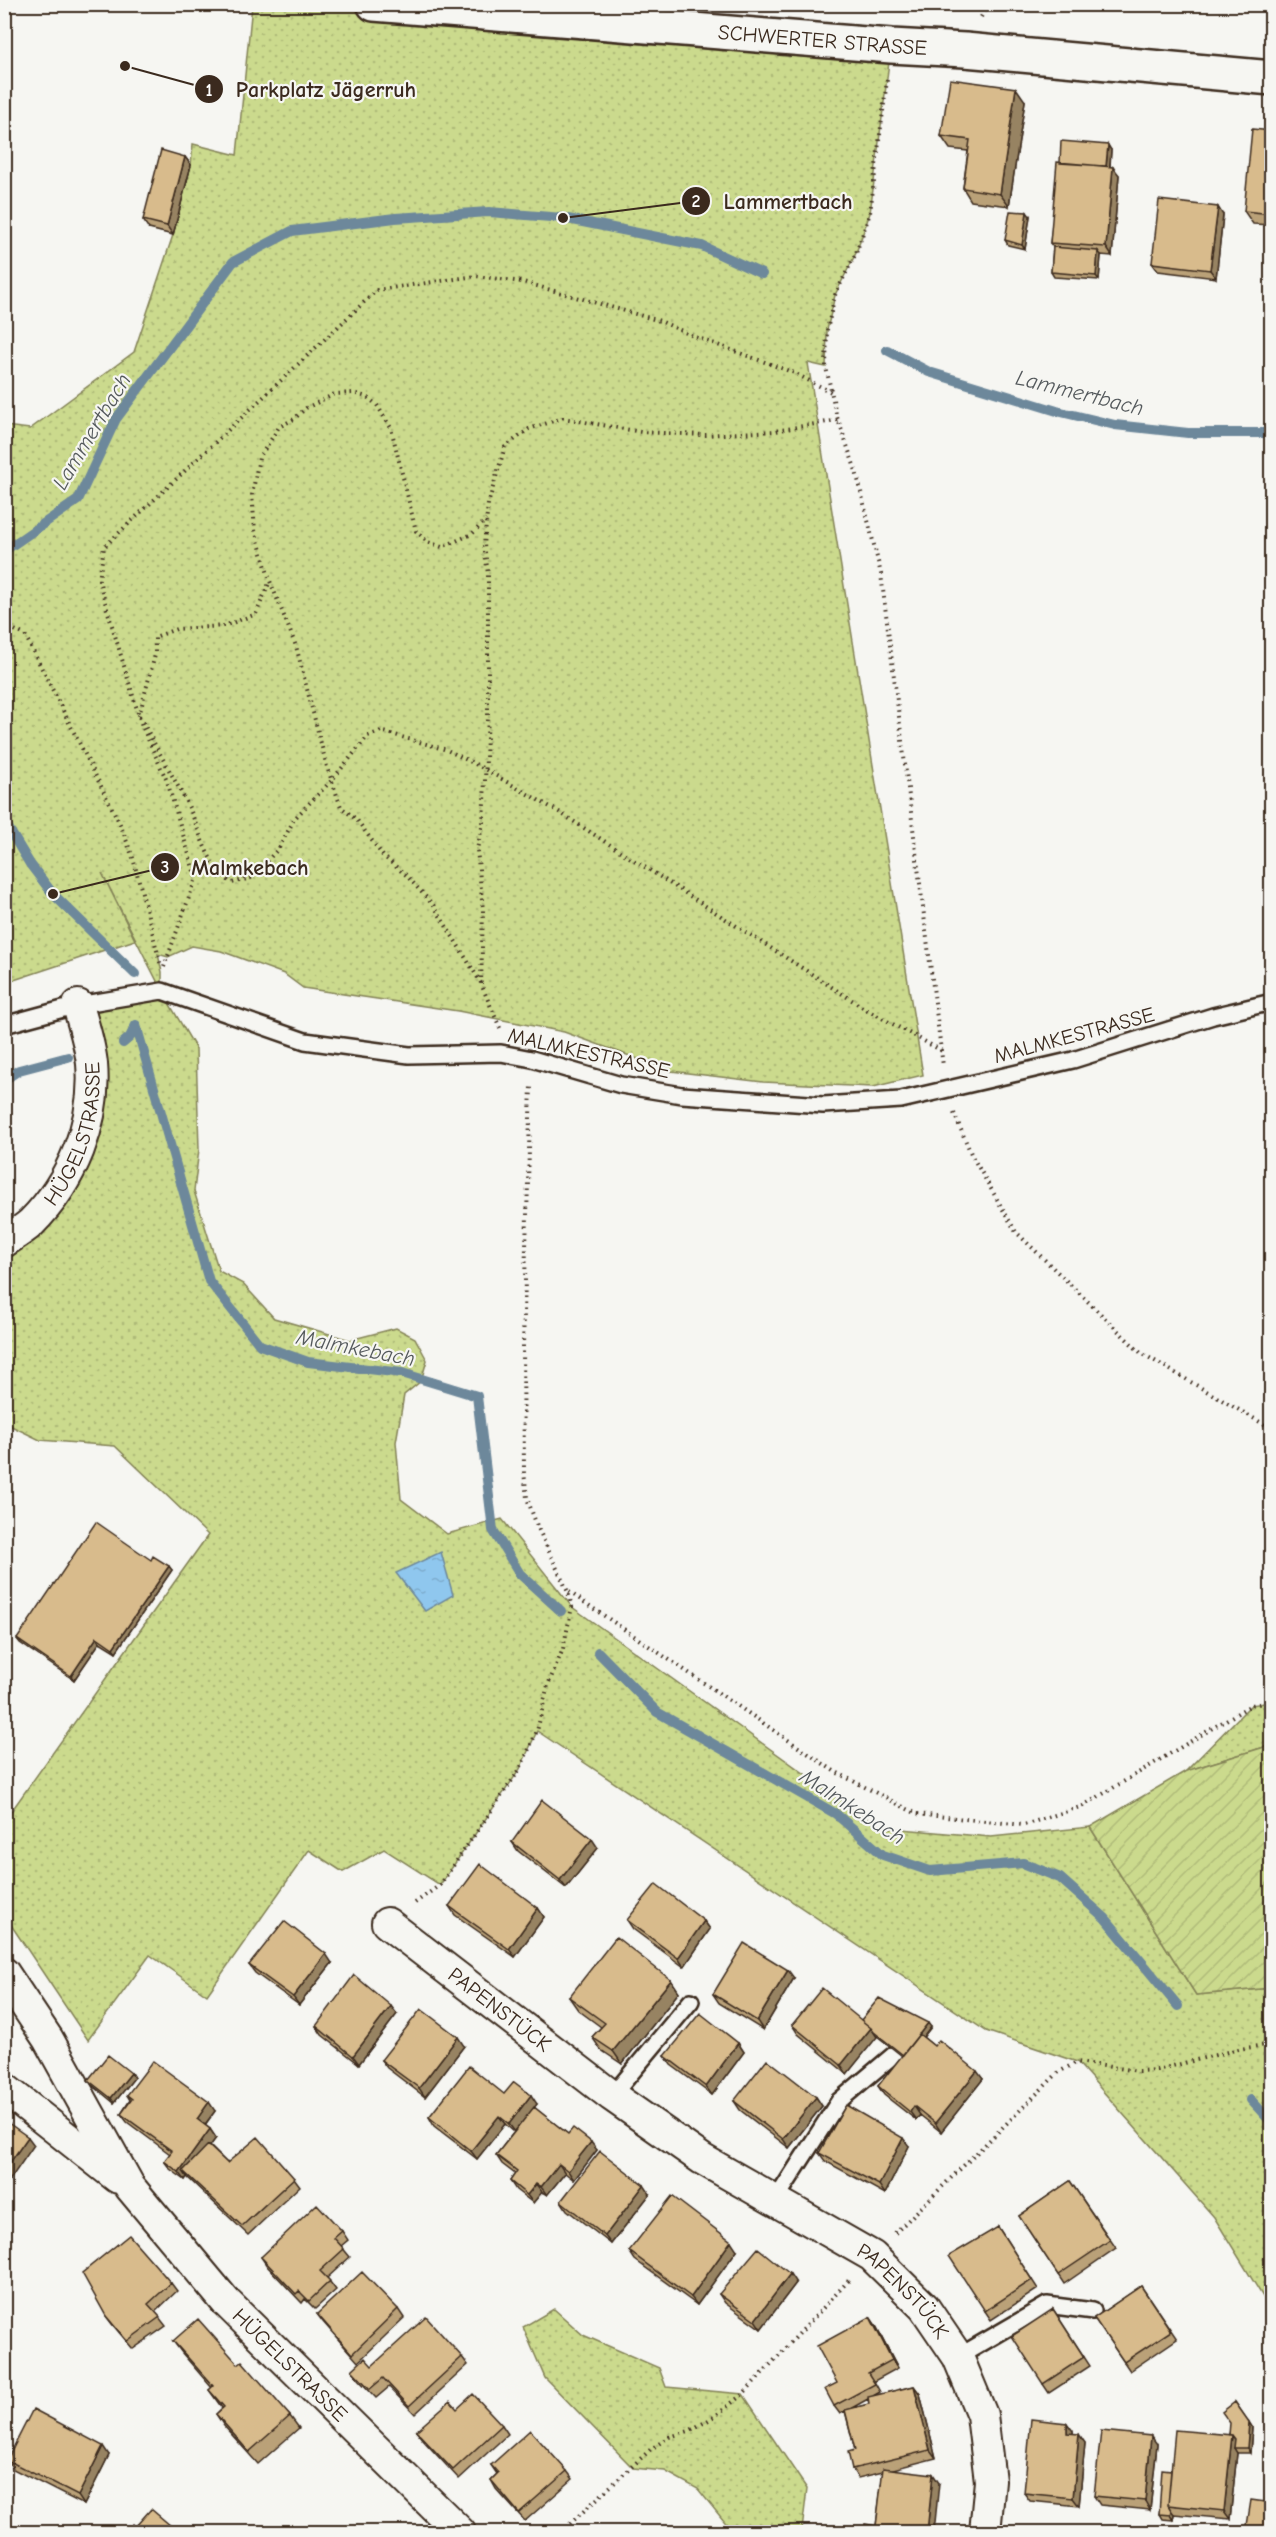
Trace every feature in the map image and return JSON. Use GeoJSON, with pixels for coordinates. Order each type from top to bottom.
{"type":"FeatureCollection","features":[{"type":"Feature","properties":{"kind":"main road","name":"SCHWERTER STRASSE"},"geometry":{"type":"LineString","coordinates":[[374,4],[654,16],[891,46],[965,50],[1272,78]]}},
{"type":"Feature","properties":{"kind":"street","name":"HÜGELSTRASSE"},"geometry":{"type":"LineString","coordinates":[[4,1242],[30,1223],[66,1179],[87,1127],[93,1096],[92,1062],[78,1005]]}},
{"type":"Feature","properties":{"kind":"street","name":"PAPENSTÜCK"},"geometry":{"type":"LineString","coordinates":[[387,1923],[612,2096],[702,2159],[872,2256],[924,2307],[958,2357],[982,2415],[990,2481],[986,2532]]}},
{"type":"Feature","properties":{"kind":"street","name":"HÜGELSTRASSE"},"geometry":{"type":"LineString","coordinates":[[4,1973],[48,2039],[130,2187],[226,2302],[460,2532]]}},
{"type":"Feature","properties":{"kind":"street","name":"HÜGELSTRASSE"},"geometry":{"type":"LineString","coordinates":[[4,2088],[130,2187]]}},
{"type":"Feature","properties":{"kind":"lane","name":"MALMKESTRASSE"},"geometry":{"type":"LineString","coordinates":[[4,1025],[78,1005],[162,991],[305,1041],[409,1055],[501,1053],[532,1059],[621,1085],[682,1095],[823,1105],[901,1100],[1072,1060],[1213,1016],[1272,1002]]}},
{"type":"Feature","properties":{"kind":"lane"},"geometry":{"type":"LineString","coordinates":[[612,2096],[691,2001]]}},
{"type":"Feature","properties":{"kind":"lane"},"geometry":{"type":"LineString","coordinates":[[775,2200],[839,2101],[897,2052]]}},
{"type":"Feature","properties":{"kind":"lane","name":"PAPENSTÜCK"},"geometry":{"type":"LineString","coordinates":[[958,2357],[1047,2305],[1093,2311]]}},
{"type":"Feature","properties":{"kind":"path"},"geometry":{"type":"LineString","coordinates":[[891,46],[870,213],[856,253],[835,295],[827,330],[826,368],[838,420],[856,471],[881,574],[942,1051],[944,1090],[972,1156],[1016,1233],[1141,1353],[1272,1429]]}},
{"type":"Feature","properties":{"kind":"path"},"geometry":{"type":"LineString","coordinates":[[4,626],[25,635],[122,826],[133,858],[162,972],[196,878],[167,781],[139,715],[99,580],[104,547],[377,290],[476,276],[523,282],[660,321],[693,336],[792,372],[831,393]]}},
{"type":"Feature","properties":{"kind":"path"},"geometry":{"type":"LineString","coordinates":[[487,519],[472,534],[442,547],[428,542],[416,531],[391,428],[384,416],[367,397],[353,393],[335,394],[306,408],[294,419],[279,427],[259,458],[252,495],[255,530],[270,581],[296,646],[341,807],[357,820],[383,856],[406,875],[434,906],[481,984],[500,1026],[501,1053]]}},
{"type":"Feature","properties":{"kind":"path"},"geometry":{"type":"LineString","coordinates":[[481,984],[483,910],[477,849],[483,823],[486,771],[488,574],[484,545],[488,504],[505,447],[529,429],[562,418],[641,432],[705,435],[775,431],[838,420]]}},
{"type":"Feature","properties":{"kind":"path"},"geometry":{"type":"LineString","coordinates":[[270,581],[256,614],[224,626],[176,629],[155,637],[155,656],[139,715],[191,813],[201,842],[221,875],[232,883],[251,878],[279,848],[295,818],[332,780],[368,736],[381,732],[447,750],[559,812],[869,1011],[942,1051]]}},
{"type":"Feature","properties":{"kind":"path"},"geometry":{"type":"LineString","coordinates":[[387,1923],[440,1885],[520,1769],[537,1731],[548,1685],[563,1649],[572,1607],[568,1592],[537,1526],[527,1498],[524,1472],[523,1345],[532,1059]]}},
{"type":"Feature","properties":{"kind":"path"},"geometry":{"type":"LineString","coordinates":[[568,1592],[834,1771],[917,1814],[1024,1825],[1083,1806],[1251,1705],[1272,1702]]}},
{"type":"Feature","properties":{"kind":"green space"},"geometry":{"type":"Polygon","coordinates":[[[252,5],[374,5],[891,46],[870,213],[856,253],[835,295],[827,330],[826,367],[808,363],[923,1075],[873,1087],[763,1082],[671,1071],[564,1032],[458,1011],[303,988],[284,974],[221,951],[192,946],[168,957],[158,954],[162,972],[162,991],[102,873],[135,940],[5,983],[5,426],[30,429],[134,352],[173,235],[191,165],[193,144],[237,155],[252,5]]]}},
{"type":"Feature","properties":{"kind":"green space"},"geometry":{"type":"Polygon","coordinates":[[[162,991],[196,1049],[199,1149],[194,1191],[219,1271],[243,1284],[274,1318],[350,1340],[396,1328],[415,1338],[427,1360],[421,1381],[404,1395],[396,1442],[401,1499],[447,1534],[502,1519],[572,1607],[879,1827],[991,1837],[1090,1827],[1196,1995],[1271,1988],[1271,2310],[1214,2217],[1077,2062],[986,2031],[537,1731],[520,1769],[440,1885],[384,1849],[343,1872],[309,1850],[207,1995],[150,1955],[88,2040],[5,1916],[5,1820],[208,1535],[115,1446],[40,1440],[5,1423],[5,1242],[87,1127],[78,1005],[162,991]]]}},
{"type":"Feature","properties":{"kind":"green space"},"geometry":{"type":"Polygon","coordinates":[[[1271,1702],[1271,1745],[1186,1771],[1251,1705],[1271,1702]]]}},
{"type":"Feature","properties":{"kind":"green space"},"geometry":{"type":"Polygon","coordinates":[[[1271,1745],[1271,1988],[1196,1995],[1090,1827],[1186,1771],[1271,1745]]]}},
{"type":"Feature","properties":{"kind":"green space"},"geometry":{"type":"Polygon","coordinates":[[[554,2309],[583,2335],[659,2368],[666,2387],[743,2394],[807,2489],[802,2530],[797,2532],[733,2532],[698,2489],[665,2471],[633,2468],[545,2378],[523,2327],[554,2309]]]}},
{"type":"Feature","properties":{"kind":"water"},"geometry":{"type":"Polygon","coordinates":[[[441,1552],[453,1595],[425,1611],[396,1573],[441,1552]]]}},
{"type":"Feature","properties":{"kind":"building"},"geometry":{"type":"Polygon","coordinates":[[[950,79],[1016,88],[1000,194],[963,188],[970,140],[941,136],[950,79]]]}},
{"type":"Feature","properties":{"kind":"building"},"geometry":{"type":"Polygon","coordinates":[[[1252,129],[1272,131],[1272,214],[1244,211],[1252,129]]]}},
{"type":"Feature","properties":{"kind":"building"},"geometry":{"type":"Polygon","coordinates":[[[1061,141],[1108,145],[1106,166],[1060,163],[1061,141]]]}},
{"type":"Feature","properties":{"kind":"building"},"geometry":{"type":"Polygon","coordinates":[[[161,150],[185,157],[167,226],[143,220],[161,150]]]}},
{"type":"Feature","properties":{"kind":"building"},"geometry":{"type":"Polygon","coordinates":[[[1057,162],[1113,167],[1106,247],[1050,243],[1057,162]]]}},
{"type":"Feature","properties":{"kind":"building"},"geometry":{"type":"Polygon","coordinates":[[[1159,200],[1218,207],[1210,270],[1152,263],[1159,200]]]}},
{"type":"Feature","properties":{"kind":"building"},"geometry":{"type":"Polygon","coordinates":[[[1010,211],[1027,212],[1022,245],[1005,240],[1010,211]]]}},
{"type":"Feature","properties":{"kind":"building"},"geometry":{"type":"Polygon","coordinates":[[[1053,247],[1098,251],[1096,276],[1051,272],[1053,247]]]}},
{"type":"Feature","properties":{"kind":"building"},"geometry":{"type":"Polygon","coordinates":[[[96,1522],[151,1560],[153,1556],[169,1566],[113,1648],[97,1637],[71,1676],[17,1639],[96,1522]]]}},
{"type":"Feature","properties":{"kind":"building"},"geometry":{"type":"Polygon","coordinates":[[[542,1800],[592,1839],[560,1880],[512,1842],[542,1800]]]}},
{"type":"Feature","properties":{"kind":"building"},"geometry":{"type":"Polygon","coordinates":[[[480,1864],[538,1908],[509,1949],[449,1906],[480,1864]]]}},
{"type":"Feature","properties":{"kind":"building"},"geometry":{"type":"Polygon","coordinates":[[[656,1884],[704,1921],[678,1958],[627,1920],[656,1884]]]}},
{"type":"Feature","properties":{"kind":"building"},"geometry":{"type":"Polygon","coordinates":[[[284,1921],[326,1954],[293,1997],[249,1965],[284,1921]]]}},
{"type":"Feature","properties":{"kind":"building"},"geometry":{"type":"Polygon","coordinates":[[[616,1937],[671,1980],[613,2051],[592,2037],[605,2023],[569,1997],[616,1937]]]}},
{"type":"Feature","properties":{"kind":"building"},"geometry":{"type":"Polygon","coordinates":[[[744,1943],[788,1970],[757,2021],[713,1994],[744,1943]]]}},
{"type":"Feature","properties":{"kind":"building"},"geometry":{"type":"Polygon","coordinates":[[[354,1975],[391,2006],[353,2056],[316,2026],[354,1975]]]}},
{"type":"Feature","properties":{"kind":"building"},"geometry":{"type":"Polygon","coordinates":[[[822,1988],[871,2028],[841,2065],[792,2025],[822,1988]]]}},
{"type":"Feature","properties":{"kind":"building"},"geometry":{"type":"Polygon","coordinates":[[[879,1998],[928,2023],[903,2055],[861,2020],[879,1998]]]}},
{"type":"Feature","properties":{"kind":"building"},"geometry":{"type":"Polygon","coordinates":[[[421,2009],[458,2037],[419,2088],[381,2060],[421,2009]]]}},
{"type":"Feature","properties":{"kind":"building"},"geometry":{"type":"Polygon","coordinates":[[[700,2013],[738,2043],[706,2087],[665,2056],[700,2013]]]}},
{"type":"Feature","properties":{"kind":"building"},"geometry":{"type":"Polygon","coordinates":[[[919,2034],[934,2046],[939,2040],[977,2071],[935,2123],[914,2106],[910,2112],[878,2086],[919,2034]]]}},
{"type":"Feature","properties":{"kind":"building"},"geometry":{"type":"Polygon","coordinates":[[[108,2055],[131,2073],[111,2098],[88,2080],[108,2055]]]}},
{"type":"Feature","properties":{"kind":"building"},"geometry":{"type":"Polygon","coordinates":[[[767,2059],[816,2097],[783,2139],[734,2101],[767,2059]]]}},
{"type":"Feature","properties":{"kind":"building"},"geometry":{"type":"Polygon","coordinates":[[[153,2061],[209,2102],[197,2119],[210,2129],[179,2172],[164,2161],[172,2151],[121,2114],[132,2099],[127,2095],[153,2061]]]}},
{"type":"Feature","properties":{"kind":"building"},"geometry":{"type":"Polygon","coordinates":[[[469,2066],[504,2094],[514,2082],[531,2095],[509,2124],[499,2116],[471,2151],[429,2117],[469,2066]]]}},
{"type":"Feature","properties":{"kind":"building"},"geometry":{"type":"Polygon","coordinates":[[[846,2105],[903,2138],[879,2185],[819,2153],[846,2105]]]}},
{"type":"Feature","properties":{"kind":"building"},"geometry":{"type":"Polygon","coordinates":[[[534,2107],[568,2134],[573,2128],[591,2142],[568,2171],[559,2164],[541,2187],[536,2184],[527,2195],[510,2181],[517,2171],[496,2155],[534,2107]]]}},
{"type":"Feature","properties":{"kind":"building"},"geometry":{"type":"Polygon","coordinates":[[[4,2120],[28,2137],[4,2171],[4,2120]]]}},
{"type":"Feature","properties":{"kind":"building"},"geometry":{"type":"Polygon","coordinates":[[[258,2137],[294,2178],[242,2226],[183,2171],[208,2145],[227,2163],[258,2137]]]}},
{"type":"Feature","properties":{"kind":"building"},"geometry":{"type":"Polygon","coordinates":[[[600,2151],[644,2185],[605,2236],[561,2201],[600,2151]]]}},
{"type":"Feature","properties":{"kind":"building"},"geometry":{"type":"Polygon","coordinates":[[[1070,2181],[1110,2240],[1058,2275],[1019,2216],[1070,2181]]]}},
{"type":"Feature","properties":{"kind":"building"},"geometry":{"type":"Polygon","coordinates":[[[672,2196],[731,2241],[691,2297],[629,2251],[672,2196]]]}},
{"type":"Feature","properties":{"kind":"building"},"geometry":{"type":"Polygon","coordinates":[[[317,2204],[342,2231],[334,2238],[344,2249],[320,2271],[330,2281],[309,2301],[299,2291],[296,2294],[261,2257],[317,2204]]]}},
{"type":"Feature","properties":{"kind":"building"},"geometry":{"type":"Polygon","coordinates":[[[998,2227],[1032,2280],[985,2311],[949,2256],[998,2227]]]}},
{"type":"Feature","properties":{"kind":"building"},"geometry":{"type":"Polygon","coordinates":[[[129,2235],[171,2283],[148,2304],[160,2317],[127,2341],[106,2316],[82,2273],[129,2235]]]}},
{"type":"Feature","properties":{"kind":"building"},"geometry":{"type":"Polygon","coordinates":[[[758,2248],[790,2274],[755,2320],[719,2294],[758,2248]]]}},
{"type":"Feature","properties":{"kind":"building"},"geometry":{"type":"Polygon","coordinates":[[[362,2272],[398,2309],[352,2354],[317,2314],[362,2272]]]}},
{"type":"Feature","properties":{"kind":"building"},"geometry":{"type":"Polygon","coordinates":[[[1141,2286],[1171,2331],[1124,2362],[1094,2318],[1141,2286]]]}},
{"type":"Feature","properties":{"kind":"building"},"geometry":{"type":"Polygon","coordinates":[[[1053,2309],[1084,2357],[1043,2384],[1012,2336],[1053,2309]]]}},
{"type":"Feature","properties":{"kind":"building"},"geometry":{"type":"Polygon","coordinates":[[[426,2317],[462,2357],[409,2406],[383,2378],[370,2389],[352,2370],[365,2358],[372,2366],[426,2317]]]}},
{"type":"Feature","properties":{"kind":"building"},"geometry":{"type":"Polygon","coordinates":[[[870,2317],[892,2360],[868,2373],[875,2384],[834,2406],[825,2389],[837,2383],[817,2346],[870,2317]]]}},
{"type":"Feature","properties":{"kind":"building"},"geometry":{"type":"Polygon","coordinates":[[[198,2319],[238,2364],[242,2361],[290,2416],[249,2452],[216,2414],[224,2407],[209,2390],[213,2386],[173,2341],[198,2319]]]}},
{"type":"Feature","properties":{"kind":"building"},"geometry":{"type":"Polygon","coordinates":[[[914,2386],[930,2450],[852,2469],[848,2452],[855,2450],[845,2410],[869,2404],[868,2397],[914,2386]]]}},
{"type":"Feature","properties":{"kind":"building"},"geometry":{"type":"Polygon","coordinates":[[[473,2394],[502,2425],[453,2470],[416,2431],[450,2401],[457,2409],[473,2394]]]}},
{"type":"Feature","properties":{"kind":"building"},"geometry":{"type":"Polygon","coordinates":[[[1235,2402],[1249,2422],[1247,2448],[1234,2448],[1235,2439],[1229,2435],[1230,2423],[1222,2412],[1235,2402]]]}},
{"type":"Feature","properties":{"kind":"building"},"geometry":{"type":"Polygon","coordinates":[[[33,2409],[103,2446],[78,2496],[7,2460],[33,2409]]]}},
{"type":"Feature","properties":{"kind":"building"},"geometry":{"type":"Polygon","coordinates":[[[1031,2419],[1067,2423],[1067,2433],[1079,2434],[1073,2498],[1024,2493],[1031,2419]]]}},
{"type":"Feature","properties":{"kind":"building"},"geometry":{"type":"Polygon","coordinates":[[[530,2430],[567,2471],[519,2513],[491,2480],[498,2473],[491,2465],[530,2430]]]}},
{"type":"Feature","properties":{"kind":"building"},"geometry":{"type":"Polygon","coordinates":[[[1175,2430],[1232,2435],[1224,2511],[1168,2505],[1175,2430]]]}},
{"type":"Feature","properties":{"kind":"building"},"geometry":{"type":"Polygon","coordinates":[[[1101,2431],[1151,2436],[1145,2501],[1094,2496],[1101,2431]]]}},
{"type":"Feature","properties":{"kind":"building"},"geometry":{"type":"Polygon","coordinates":[[[883,2468],[933,2474],[927,2532],[864,2532],[865,2524],[876,2526],[883,2468]]]}},
{"type":"Feature","properties":{"kind":"building"},"geometry":{"type":"Polygon","coordinates":[[[1162,2469],[1171,2470],[1168,2505],[1171,2510],[1170,2515],[1159,2514],[1162,2469]]]}},
{"type":"Feature","properties":{"kind":"building"},"geometry":{"type":"Polygon","coordinates":[[[1251,2500],[1272,2503],[1272,2532],[1246,2532],[1251,2500]]]}},
{"type":"Feature","properties":{"kind":"building"},"geometry":{"type":"Polygon","coordinates":[[[151,2509],[178,2532],[126,2532],[133,2524],[135,2527],[151,2509]]]}},
{"type":"Feature","properties":{"kind":"waterway","name":"Lammertbach"},"geometry":{"type":"LineString","coordinates":[[4,551],[78,500],[116,419],[233,262],[292,231],[395,218],[489,212],[563,218],[702,246],[762,274]]}},
{"type":"Feature","properties":{"kind":"waterway","name":"Lammertbach"},"geometry":{"type":"LineString","coordinates":[[887,350],[929,372],[1057,411],[1115,425],[1188,433],[1272,433]]}},
{"type":"Feature","properties":{"kind":"waterway","name":"Malmkebach"},"geometry":{"type":"LineString","coordinates":[[4,821],[30,864],[53,894],[135,974]]}},
{"type":"Feature","properties":{"kind":"waterway","name":"Malmkebach"},"geometry":{"type":"LineString","coordinates":[[136,1025],[209,1281],[260,1345],[308,1362],[402,1373],[477,1396],[493,1530],[520,1574],[561,1611]]}},
{"type":"Feature","properties":{"kind":"waterway"},"geometry":{"type":"LineString","coordinates":[[123,1043],[130,1037],[136,1025]]}},
{"type":"Feature","properties":{"kind":"waterway"},"geometry":{"type":"LineString","coordinates":[[4,1080],[19,1070],[68,1057]]}},
{"type":"Feature","properties":{"kind":"waterway","name":"Malmkebach"},"geometry":{"type":"LineString","coordinates":[[598,1652],[657,1712],[836,1814],[883,1855],[930,1871],[1023,1863],[1060,1878],[1105,1918],[1178,2006]]}},
{"type":"Feature","properties":{"kind":"waterway","name":"Malmkebach"},"geometry":{"type":"LineString","coordinates":[[1251,2100],[1272,2123]]}},
{"type":"Feature","properties":{"kind":"place","name":"Parkplatz Jägerruh"},"geometry":{"type":"Point","coordinates":[125,66]}},
{"type":"Feature","properties":{"kind":"place","name":"Lammertbach"},"geometry":{"type":"Point","coordinates":[563,218]}},
{"type":"Feature","properties":{"kind":"place","name":"Malmkebach"},"geometry":{"type":"Point","coordinates":[53,894]}}]}
